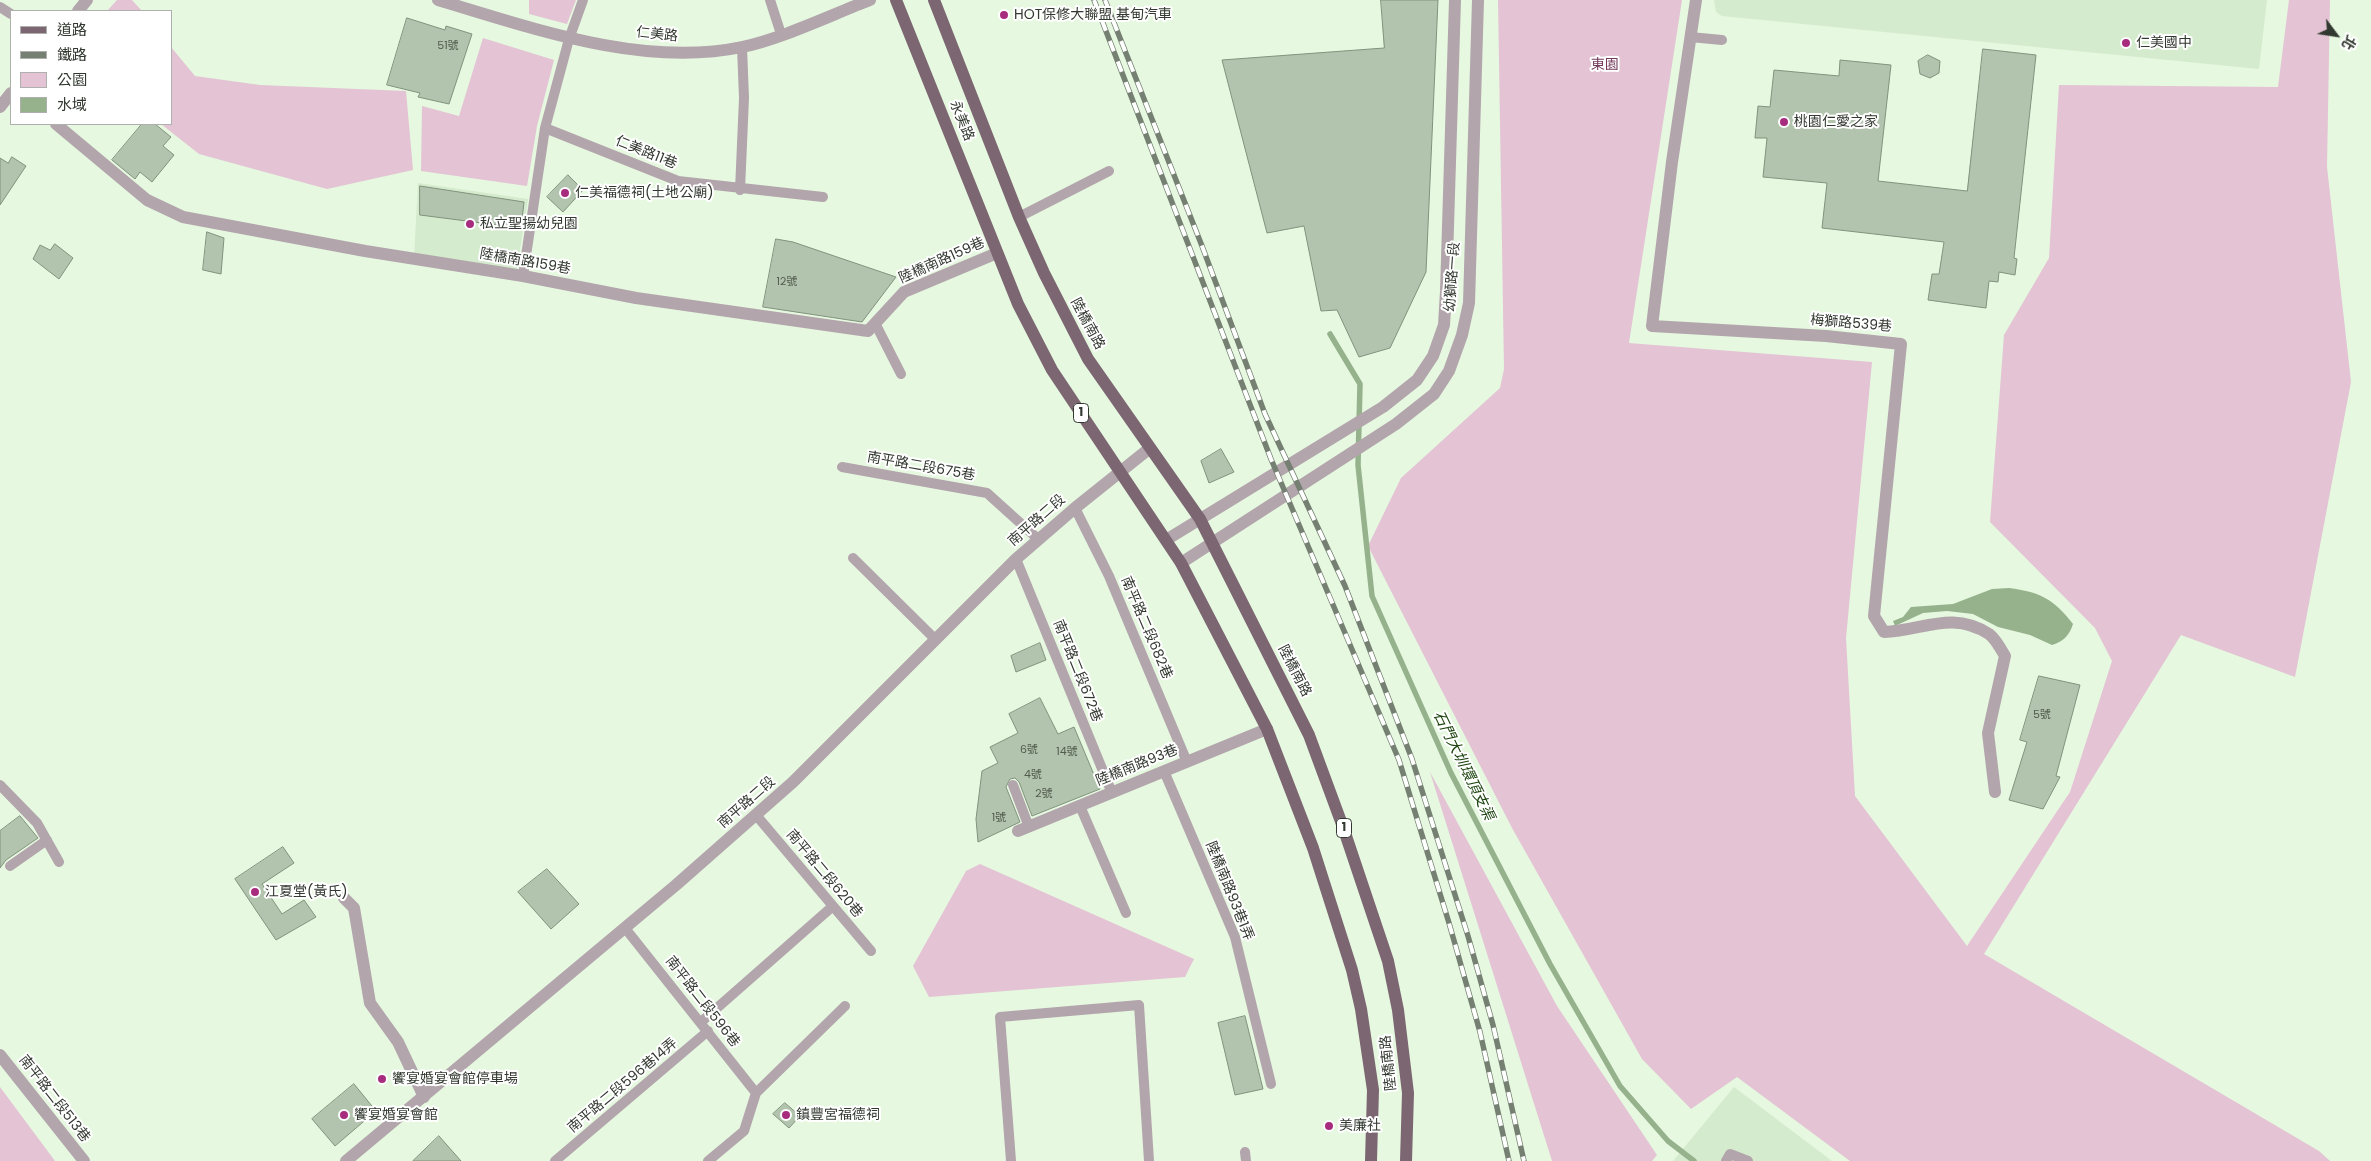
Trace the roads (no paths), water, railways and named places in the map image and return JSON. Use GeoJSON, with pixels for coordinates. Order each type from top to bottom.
{"type":"FeatureCollection","features":[{"type":"Feature","properties":{"kind":"main road","name":"永美路"},"geometry":{"type":"LineString","coordinates":[[896,0],[997,253]]}},
{"type":"Feature","properties":{"kind":"main road","name":"永美路"},"geometry":{"type":"LineString","coordinates":[[934,0],[1019,218],[1030,241]]}},
{"type":"Feature","properties":{"kind":"main road","name":"陸橋南路"},"geometry":{"type":"LineString","coordinates":[[1030,241],[1088,359],[1200,519],[1309,735],[1344,827],[1388,961],[1398,1010],[1408,1093],[1406,1161]]}},
{"type":"Feature","properties":{"kind":"main road","name":"陸橋南路"},"geometry":{"type":"LineString","coordinates":[[997,253],[1018,304],[1052,370],[1181,563],[1267,729],[1314,848],[1352,970],[1361,1009],[1373,1090],[1371,1161]]}},
{"type":"Feature","properties":{"kind":"street"},"geometry":{"type":"LineString","coordinates":[[79,10],[88,0]]}},
{"type":"Feature","properties":{"kind":"street","name":"仁美路"},"geometry":{"type":"LineString","coordinates":[[438,0],[569,39],[680,53],[742,47],[870,0]]}},
{"type":"Feature","properties":{"kind":"street","name":"幼獅路一段"},"geometry":{"type":"LineString","coordinates":[[1166,540],[1382,408],[1417,380],[1433,356],[1444,324],[1455,0]]}},
{"type":"Feature","properties":{"kind":"street","name":"幼獅路一段"},"geometry":{"type":"LineString","coordinates":[[1181,563],[1396,424],[1434,394],[1449,371],[1462,335],[1469,303],[1478,0]]}},
{"type":"Feature","properties":{"kind":"street","name":"梅獅路539巷"},"geometry":{"type":"LineString","coordinates":[[1696,0],[1672,162],[1652,326],[1826,336],[1901,344],[1874,616],[1884,632],[1904,632],[1953,621],[1990,635],[2005,656],[1988,733],[1995,792]]}},
{"type":"Feature","properties":{"kind":"street"},"geometry":{"type":"LineString","coordinates":[[0,107],[10,94]]}},
{"type":"Feature","properties":{"kind":"street","name":"陸橋南路159巷"},"geometry":{"type":"LineString","coordinates":[[57,125],[147,200],[183,217],[365,252],[523,276],[636,298],[858,330],[868,331],[904,292],[997,253]]}},
{"type":"Feature","properties":{"kind":"street","name":"南平路二段"},"geometry":{"type":"LineString","coordinates":[[346,1161],[625,928],[756,815],[793,782],[1016,559],[1075,508],[1150,448]]}},
{"type":"Feature","properties":{"kind":"street","name":"陸橋南路93巷"},"geometry":{"type":"LineString","coordinates":[[1023,829],[1267,729]]}},
{"type":"Feature","properties":{"kind":"street"},"geometry":{"type":"LineString","coordinates":[[344,898],[354,908],[370,1003],[398,1042],[424,1097]]}},
{"type":"Feature","properties":{"kind":"street","name":"南平路二段513巷"},"geometry":{"type":"LineString","coordinates":[[0,1055],[84,1161]]}},
{"type":"Feature","properties":{"kind":"lane"},"geometry":{"type":"LineString","coordinates":[[523,276],[545,128],[569,39],[583,0]]}},
{"type":"Feature","properties":{"kind":"lane"},"geometry":{"type":"LineString","coordinates":[[770,0],[781,34]]}},
{"type":"Feature","properties":{"kind":"lane"},"geometry":{"type":"LineString","coordinates":[[1690,37],[1722,40]]}},
{"type":"Feature","properties":{"kind":"lane"},"geometry":{"type":"LineString","coordinates":[[740,190],[744,98],[742,47]]}},
{"type":"Feature","properties":{"kind":"lane","name":"仁美路11巷"},"geometry":{"type":"LineString","coordinates":[[545,128],[678,181],[740,190],[823,197]]}},
{"type":"Feature","properties":{"kind":"lane"},"geometry":{"type":"LineString","coordinates":[[1019,218],[1109,171]]}},
{"type":"Feature","properties":{"kind":"lane"},"geometry":{"type":"LineString","coordinates":[[875,323],[901,374]]}},
{"type":"Feature","properties":{"kind":"lane","name":"南平路二段675巷"},"geometry":{"type":"LineString","coordinates":[[842,467],[987,494],[1038,539]]}},
{"type":"Feature","properties":{"kind":"lane","name":"南平路二段682巷"},"geometry":{"type":"LineString","coordinates":[[1075,508],[1109,576],[1187,762]]}},
{"type":"Feature","properties":{"kind":"lane"},"geometry":{"type":"LineString","coordinates":[[853,558],[936,640]]}},
{"type":"Feature","properties":{"kind":"lane","name":"南平路二段672巷"},"geometry":{"type":"LineString","coordinates":[[1016,559],[1112,793]]}},
{"type":"Feature","properties":{"kind":"lane","name":"陸橋南路93巷1弄"},"geometry":{"type":"LineString","coordinates":[[1164,771],[1235,937],[1271,1084]]}},
{"type":"Feature","properties":{"kind":"lane"},"geometry":{"type":"LineString","coordinates":[[1013,784],[1023,829]]}},
{"type":"Feature","properties":{"kind":"lane"},"geometry":{"type":"LineString","coordinates":[[0,786],[37,824],[59,862]]}},
{"type":"Feature","properties":{"kind":"lane"},"geometry":{"type":"LineString","coordinates":[[1080,806],[1126,913]]}},
{"type":"Feature","properties":{"kind":"lane","name":"南平路二段620巷"},"geometry":{"type":"LineString","coordinates":[[756,815],[871,951]]}},
{"type":"Feature","properties":{"kind":"lane"},"geometry":{"type":"LineString","coordinates":[[10,866],[47,840]]}},
{"type":"Feature","properties":{"kind":"lane"},"geometry":{"type":"LineString","coordinates":[[701,1022],[833,906]]}},
{"type":"Feature","properties":{"kind":"lane","name":"南平路二段596巷"},"geometry":{"type":"LineString","coordinates":[[625,928],[756,1093]]}},
{"type":"Feature","properties":{"kind":"lane"},"geometry":{"type":"LineString","coordinates":[[1011,1161],[1000,1017],[1139,1005],[1149,1161]]}},
{"type":"Feature","properties":{"kind":"lane"},"geometry":{"type":"LineString","coordinates":[[708,1161],[744,1131],[756,1093],[845,1006]]}},
{"type":"Feature","properties":{"kind":"lane","name":"南平路二段596巷14弄"},"geometry":{"type":"LineString","coordinates":[[555,1161],[708,1031]]}},
{"type":"Feature","properties":{"kind":"lane"},"geometry":{"type":"LineString","coordinates":[[1726,1161],[1730,1154],[1748,1161]]}},
{"type":"Feature","properties":{"kind":"water"},"geometry":{"type":"Polygon","coordinates":[[[2009,588],[2038,595],[2053,603],[2073,624],[2068,635],[2060,642],[2052,645],[2030,635],[1998,627],[1973,614],[1947,611],[1923,613],[1895,626],[1893,621],[1903,617],[1911,607],[1953,604],[1992,589],[2009,588]]]}},
{"type":"Feature","properties":{"kind":"waterway","name":"石門大圳環頂支渠"},"geometry":{"type":"LineString","coordinates":[[1330,334],[1360,384],[1358,465],[1372,596],[1451,773],[1550,964],[1620,1086],[1668,1141],[1694,1161]]}},
{"type":"Feature","properties":{"kind":"railway"},"geometry":{"type":"LineString","coordinates":[[1094,0],[1271,459],[1399,760],[1480,1032],[1509,1161]]}},
{"type":"Feature","properties":{"kind":"railway"},"geometry":{"type":"LineString","coordinates":[[1105,0],[1202,246],[1265,414],[1345,586],[1412,759],[1468,936],[1493,1025],[1524,1161]]}},
{"type":"Feature","properties":{"kind":"place","name":"HOT保修大聯盟 基甸汽車"},"geometry":{"type":"Point","coordinates":[1004,15]}},
{"type":"Feature","properties":{"kind":"place","name":"仁美國中"},"geometry":{"type":"Point","coordinates":[2126,43]}},
{"type":"Feature","properties":{"kind":"place","name":"桃園仁愛之家"},"geometry":{"type":"Point","coordinates":[1784,122]}},
{"type":"Feature","properties":{"kind":"place","name":"仁美福德祠(土地公廟)"},"geometry":{"type":"Point","coordinates":[565,193]}},
{"type":"Feature","properties":{"kind":"place","name":"私立聖揚幼兒園"},"geometry":{"type":"Point","coordinates":[470,224]}},
{"type":"Feature","properties":{"kind":"place","name":"江夏堂(黃氏)"},"geometry":{"type":"Point","coordinates":[255,892]}},
{"type":"Feature","properties":{"kind":"place","name":"饗宴婚宴會館停車場"},"geometry":{"type":"Point","coordinates":[382,1079]}},
{"type":"Feature","properties":{"kind":"place","name":"饗宴婚宴會館"},"geometry":{"type":"Point","coordinates":[344,1115]}},
{"type":"Feature","properties":{"kind":"place","name":"鎮豐宮福德祠"},"geometry":{"type":"Point","coordinates":[786,1115]}},
{"type":"Feature","properties":{"kind":"place","name":"美廉社"},"geometry":{"type":"Point","coordinates":[1329,1126]}},
{"type":"Feature","properties":{"kind":"park label","name":"東園"},"geometry":{"type":"Point","coordinates":[1605,65]}}]}
